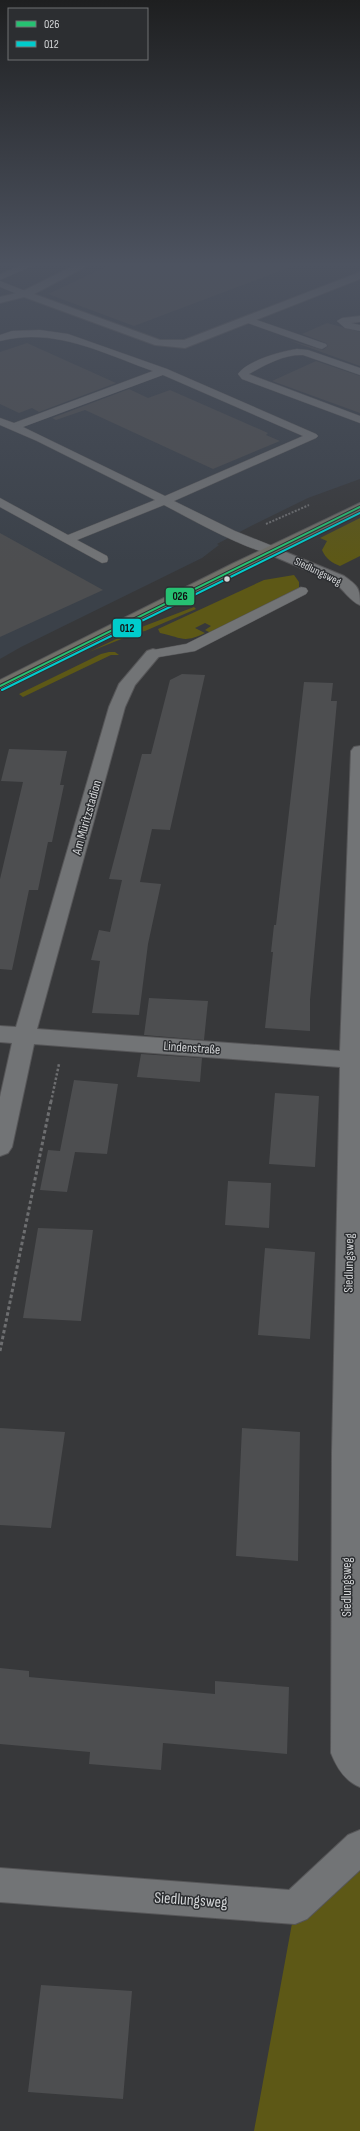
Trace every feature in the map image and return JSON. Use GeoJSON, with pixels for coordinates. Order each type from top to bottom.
{"type":"FeatureCollection","features":[{"type":"Feature","properties":{"kind":"main road"},"geometry":{"type":"LineString","coordinates":[[0,686],[360,507]]}},
{"type":"Feature","properties":{"kind":"street","name":"Siedlungsweg"},"geometry":{"type":"LineString","coordinates":[[271,550],[339,580],[348,586],[360,600]]}},
{"type":"Feature","properties":{"kind":"street","name":"Am Müritzstadion"},"geometry":{"type":"LineString","coordinates":[[0,1147],[25,1035],[117,707],[127,684],[153,654]]}},
{"type":"Feature","properties":{"kind":"street","name":"Siedlungsweg"},"geometry":{"type":"LineString","coordinates":[[360,751],[353,1452],[347,1753],[360,1771]]}},
{"type":"Feature","properties":{"kind":"street","name":"Lindenstraße"},"geometry":{"type":"LineString","coordinates":[[0,1034],[356,1059]]}},
{"type":"Feature","properties":{"kind":"street","name":"Siedlungsweg"},"geometry":{"type":"LineString","coordinates":[[0,1885],[295,1907],[360,1847]]}},
{"type":"Feature","properties":{"kind":"lane"},"geometry":{"type":"LineString","coordinates":[[68,539],[164,501],[312,436],[163,371],[142,363]]}},
{"type":"Feature","properties":{"kind":"lane"},"geometry":{"type":"LineString","coordinates":[[261,363],[245,370],[243,374],[246,377],[360,420]]}},
{"type":"Feature","properties":{"kind":"lane"},"geometry":{"type":"LineString","coordinates":[[336,363],[360,372]]}},
{"type":"Feature","properties":{"kind":"lane"},"geometry":{"type":"LineString","coordinates":[[13,428],[163,371]]}},
{"type":"Feature","properties":{"kind":"lane"},"geometry":{"type":"LineString","coordinates":[[0,421],[41,439],[231,534],[271,550]]}},
{"type":"Feature","properties":{"kind":"lane"},"geometry":{"type":"LineString","coordinates":[[0,502],[102,559]]}},
{"type":"Feature","properties":{"kind":"lane","name":"Am Müritzstadion"},"geometry":{"type":"LineString","coordinates":[[153,654],[190,648],[301,591]]}},
{"type":"Feature","properties":{"kind":"path"},"geometry":{"type":"LineString","coordinates":[[0,1351],[64,1038]]}},
{"type":"Feature","properties":{"kind":"shaded area"},"geometry":{"type":"Polygon","coordinates":[[[0,363],[360,363],[360,479],[308,498],[251,526],[217,544],[219,545],[202,558],[21,647],[0,659],[0,363]]]}},
{"type":"Feature","properties":{"kind":"shaded area"},"geometry":{"type":"Polygon","coordinates":[[[360,518],[360,556],[340,566],[332,562],[325,556],[322,550],[327,541],[320,538],[360,518]]]}},
{"type":"Feature","properties":{"kind":"shaded area"},"geometry":{"type":"Polygon","coordinates":[[[294,575],[299,582],[299,588],[211,633],[205,630],[211,626],[205,623],[195,628],[205,633],[187,639],[160,633],[158,629],[264,580],[294,575]]]}},
{"type":"Feature","properties":{"kind":"shaded area"},"geometry":{"type":"Polygon","coordinates":[[[194,607],[196,609],[145,631],[89,652],[139,628],[194,607]]]}},
{"type":"Feature","properties":{"kind":"shaded area"},"geometry":{"type":"Polygon","coordinates":[[[115,652],[119,655],[111,655],[23,697],[19,694],[101,654],[115,652]]]}},
{"type":"Feature","properties":{"kind":"shaded area"},"geometry":{"type":"Polygon","coordinates":[[[360,1847],[360,2131],[254,2131],[295,1907],[360,1847]]]}},
{"type":"Feature","properties":{"kind":"building"},"geometry":{"type":"Polygon","coordinates":[[[0,363],[72,363],[116,383],[39,412],[32,408],[19,413],[0,404],[0,363]]]}},
{"type":"Feature","properties":{"kind":"building"},"geometry":{"type":"Polygon","coordinates":[[[311,363],[323,363],[360,376],[360,413],[272,381],[311,363]]]}},
{"type":"Feature","properties":{"kind":"building"},"geometry":{"type":"Polygon","coordinates":[[[129,389],[148,398],[170,390],[268,433],[266,435],[280,441],[213,469],[85,410],[56,420],[52,418],[129,389]]]}},
{"type":"Feature","properties":{"kind":"building"},"geometry":{"type":"Polygon","coordinates":[[[0,533],[103,590],[0,637],[0,533]]]}},
{"type":"Feature","properties":{"kind":"building"},"geometry":{"type":"Polygon","coordinates":[[[182,674],[205,675],[170,830],[152,829],[140,882],[161,884],[148,944],[139,1015],[92,1013],[100,961],[91,960],[99,930],[110,932],[122,880],[109,879],[142,754],[151,754],[170,680],[182,674]]]}},
{"type":"Feature","properties":{"kind":"building"},"geometry":{"type":"Polygon","coordinates":[[[304,682],[333,683],[331,701],[337,701],[310,1000],[310,1031],[265,1028],[273,952],[271,952],[274,925],[276,925],[304,682]]]}},
{"type":"Feature","properties":{"kind":"building"},"geometry":{"type":"Polygon","coordinates":[[[9,749],[67,751],[60,785],[64,785],[52,842],[48,842],[38,890],[29,890],[12,970],[0,969],[0,879],[23,782],[1,781],[9,749]]]}},
{"type":"Feature","properties":{"kind":"building"},"geometry":{"type":"Polygon","coordinates":[[[149,998],[208,1001],[204,1040],[144,1035],[149,998]]]}},
{"type":"Feature","properties":{"kind":"building"},"geometry":{"type":"Polygon","coordinates":[[[141,1054],[202,1058],[200,1082],[137,1077],[141,1054]]]}},
{"type":"Feature","properties":{"kind":"building"},"geometry":{"type":"Polygon","coordinates":[[[74,1080],[118,1084],[107,1154],[75,1152],[67,1192],[40,1190],[48,1150],[60,1151],[74,1080]]]}},
{"type":"Feature","properties":{"kind":"building"},"geometry":{"type":"Polygon","coordinates":[[[275,1093],[319,1096],[315,1167],[269,1164],[275,1093]]]}},
{"type":"Feature","properties":{"kind":"building"},"geometry":{"type":"Polygon","coordinates":[[[228,1181],[271,1183],[269,1228],[225,1225],[228,1181]]]}},
{"type":"Feature","properties":{"kind":"building"},"geometry":{"type":"Polygon","coordinates":[[[38,1228],[93,1230],[81,1321],[23,1318],[38,1228]]]}},
{"type":"Feature","properties":{"kind":"building"},"geometry":{"type":"Polygon","coordinates":[[[265,1248],[315,1252],[310,1339],[258,1335],[265,1248]]]}},
{"type":"Feature","properties":{"kind":"building"},"geometry":{"type":"Polygon","coordinates":[[[0,1428],[65,1432],[51,1528],[0,1525],[0,1428]]]}},
{"type":"Feature","properties":{"kind":"building"},"geometry":{"type":"Polygon","coordinates":[[[242,1428],[300,1432],[298,1561],[236,1556],[242,1428]]]}},
{"type":"Feature","properties":{"kind":"building"},"geometry":{"type":"Polygon","coordinates":[[[0,1668],[29,1671],[29,1677],[215,1694],[215,1681],[289,1687],[287,1754],[163,1743],[161,1770],[89,1764],[90,1752],[0,1744],[0,1668]]]}},
{"type":"Feature","properties":{"kind":"building"},"geometry":{"type":"Polygon","coordinates":[[[41,1985],[132,1991],[123,2099],[28,2092],[41,1985]]]}},
{"type":"Feature","properties":{"kind":"transit line","name":"026"},"geometry":{"type":"LineString","coordinates":[[0,686],[360,507]]}},
{"type":"Feature","properties":{"kind":"transit line","name":"012"},"geometry":{"type":"LineString","coordinates":[[2,690],[360,513]]}}]}
